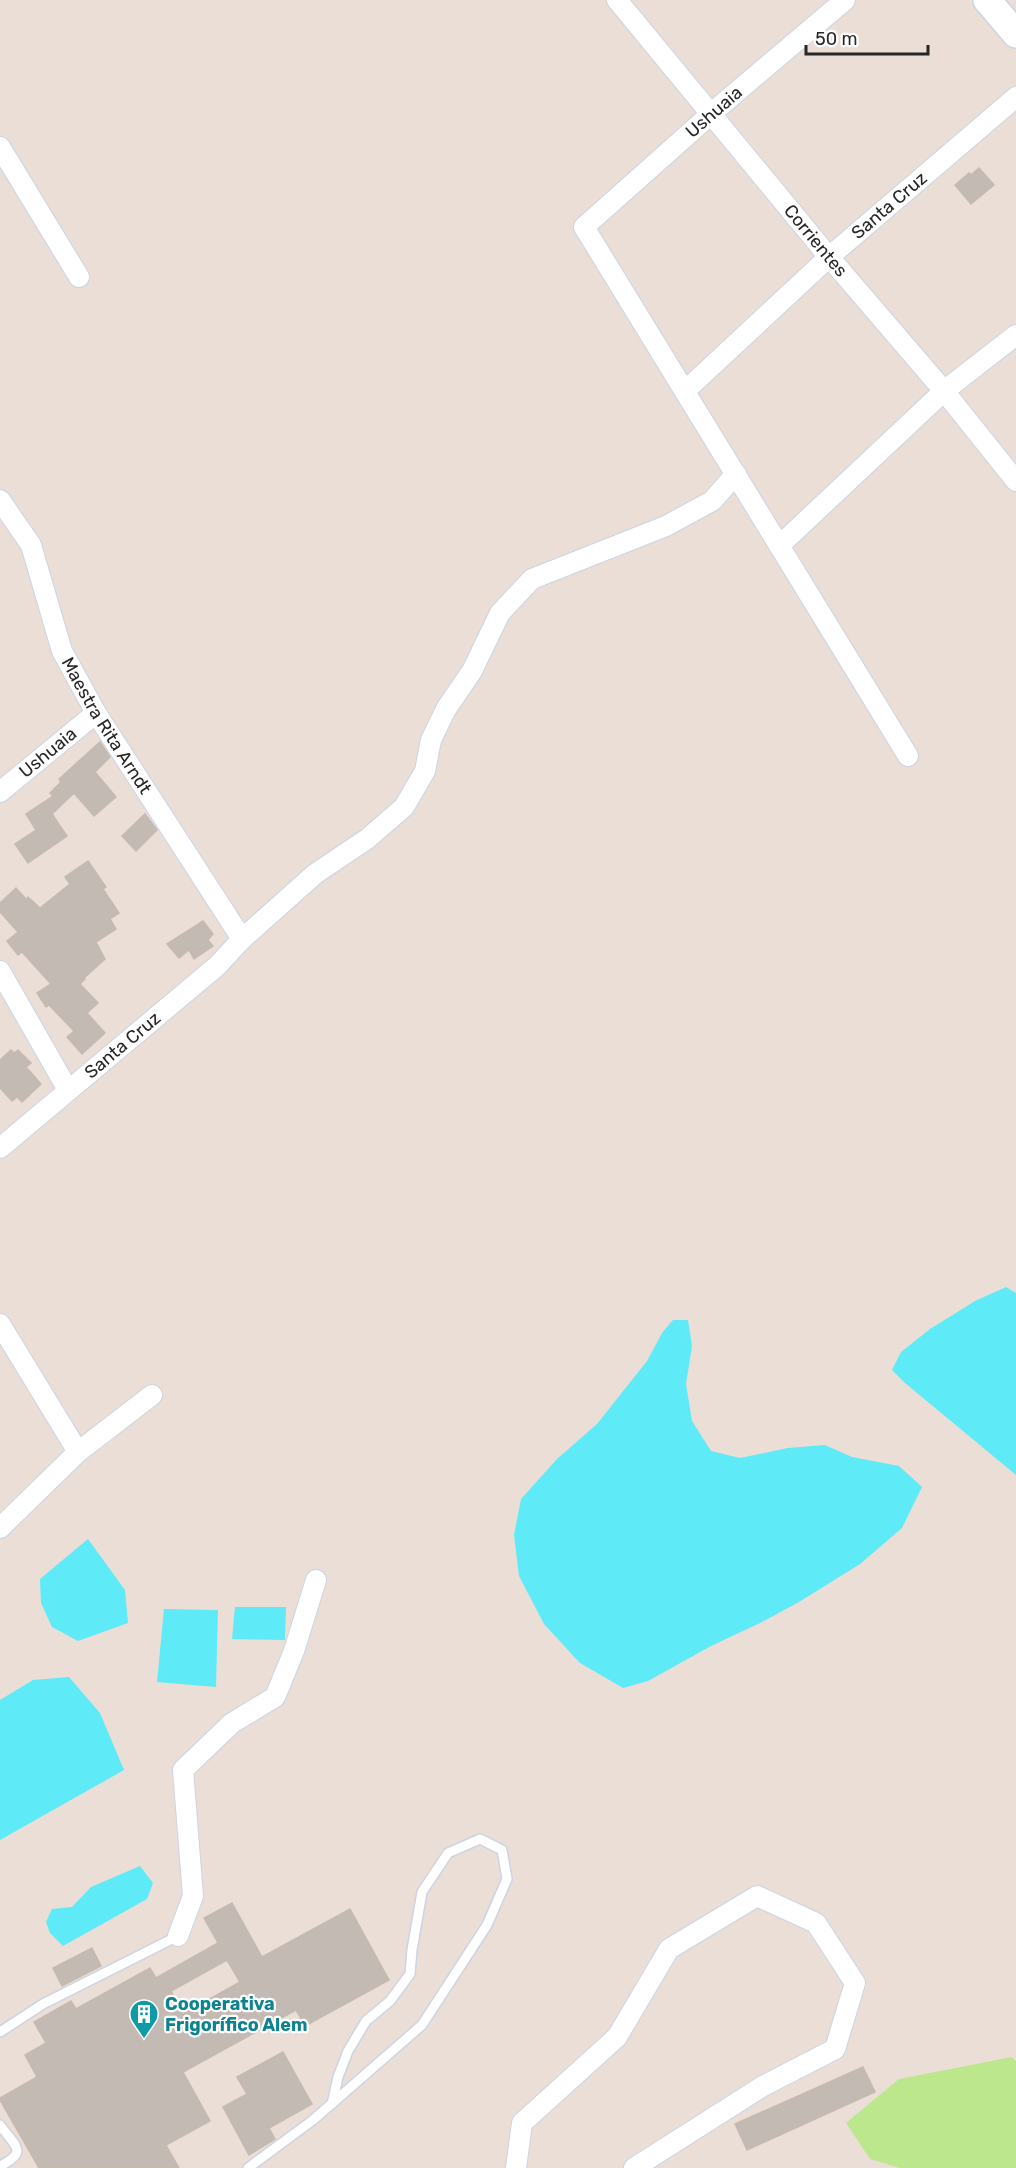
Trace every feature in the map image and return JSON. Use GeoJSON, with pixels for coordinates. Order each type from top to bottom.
{"type":"FeatureCollection","features":[{"type":"Feature","properties":{"kind":"main road"},"geometry":{"type":"LineString","coordinates":[[987,0],[1016,34]]}},
{"type":"Feature","properties":{"kind":"street","name":"Corrientes"},"geometry":{"type":"LineString","coordinates":[[617,0],[829,257],[944,391],[1016,481]]}},
{"type":"Feature","properties":{"kind":"street","name":"Ushuaia"},"geometry":{"type":"LineString","coordinates":[[685,391],[584,227],[845,0]]}},
{"type":"Feature","properties":{"kind":"street","name":"Santa Cruz"},"geometry":{"type":"LineString","coordinates":[[685,391],[829,257],[1016,97]]}},
{"type":"Feature","properties":{"kind":"street"},"geometry":{"type":"LineString","coordinates":[[0,147],[78,277]]}},
{"type":"Feature","properties":{"kind":"street"},"geometry":{"type":"LineString","coordinates":[[779,546],[944,391],[1016,335]]}},
{"type":"Feature","properties":{"kind":"street"},"geometry":{"type":"LineString","coordinates":[[685,391],[908,756]]}},
{"type":"Feature","properties":{"kind":"street","name":"Santa Cruz"},"geometry":{"type":"LineString","coordinates":[[0,1148],[217,966],[242,939],[315,874],[367,839],[404,807],[425,771],[431,740],[446,710],[472,671],[500,613],[532,579],[666,526],[712,501],[736,474]]}},
{"type":"Feature","properties":{"kind":"street","name":"Maestra Rita Arndt"},"geometry":{"type":"LineString","coordinates":[[0,500],[31,545],[62,651],[96,713],[242,939]]}},
{"type":"Feature","properties":{"kind":"street","name":"Ushuaia"},"geometry":{"type":"LineString","coordinates":[[0,792],[96,713]]}},
{"type":"Feature","properties":{"kind":"street"},"geometry":{"type":"LineString","coordinates":[[0,971],[68,1090]]}},
{"type":"Feature","properties":{"kind":"street"},"geometry":{"type":"LineString","coordinates":[[0,1323],[78,1452]]}},
{"type":"Feature","properties":{"kind":"street"},"geometry":{"type":"LineString","coordinates":[[0,1528],[78,1452],[152,1395]]}},
{"type":"Feature","properties":{"kind":"street"},"geometry":{"type":"LineString","coordinates":[[178,1936],[193,1896],[183,1770],[232,1723],[275,1696],[294,1652],[316,1580]]}},
{"type":"Feature","properties":{"kind":"street"},"geometry":{"type":"LineString","coordinates":[[516,2168],[522,2123],[617,2037],[669,1950],[757,1896],[816,1923],[855,1983],[835,2049],[763,2086],[634,2168]]}},
{"type":"Feature","properties":{"kind":"lane"},"geometry":{"type":"LineString","coordinates":[[248,2168],[332,2104],[422,2025],[487,1925],[507,1879],[502,1850],[480,1839],[448,1853],[422,1892],[410,1974],[390,2001],[366,2021],[348,2051],[338,2077],[332,2104]]}},
{"type":"Feature","properties":{"kind":"lane"},"geometry":{"type":"LineString","coordinates":[[0,2032],[43,2004],[178,1936]]}},
{"type":"Feature","properties":{"kind":"lane"},"geometry":{"type":"LineString","coordinates":[[0,2125],[17,2148],[17,2154],[14,2159],[0,2166]]}},
{"type":"Feature","properties":{"kind":"green space"},"geometry":{"type":"Polygon","coordinates":[[[1012,2057],[1016,2061],[1016,2168],[900,2168],[870,2159],[846,2123],[899,2079],[1012,2057]]]}},
{"type":"Feature","properties":{"kind":"water"},"geometry":{"type":"Polygon","coordinates":[[[1006,1287],[1016,1293],[1016,1475],[892,1370],[901,1352],[930,1329],[975,1301],[1006,1287]]]}},
{"type":"Feature","properties":{"kind":"water"},"geometry":{"type":"Polygon","coordinates":[[[673,1320],[688,1320],[692,1346],[686,1384],[692,1421],[711,1451],[740,1458],[788,1448],[825,1445],[852,1457],[899,1466],[922,1487],[902,1528],[860,1564],[760,1623],[711,1646],[648,1681],[623,1688],[580,1663],[544,1624],[519,1576],[514,1535],[521,1499],[557,1459],[597,1424],[647,1361],[662,1333],[673,1320]]]}},
{"type":"Feature","properties":{"kind":"water"},"geometry":{"type":"Polygon","coordinates":[[[88,1539],[125,1590],[128,1623],[78,1641],[52,1627],[41,1603],[40,1579],[88,1539]]]}},
{"type":"Feature","properties":{"kind":"water"},"geometry":{"type":"Polygon","coordinates":[[[235,1607],[286,1607],[285,1640],[232,1639],[235,1607]]]}},
{"type":"Feature","properties":{"kind":"water"},"geometry":{"type":"Polygon","coordinates":[[[164,1609],[218,1610],[216,1687],[157,1682],[164,1609]]]}},
{"type":"Feature","properties":{"kind":"water"},"geometry":{"type":"Polygon","coordinates":[[[69,1677],[100,1713],[124,1770],[0,1840],[0,1700],[33,1680],[69,1677]]]}},
{"type":"Feature","properties":{"kind":"water"},"geometry":{"type":"Polygon","coordinates":[[[140,1866],[153,1883],[147,1899],[63,1946],[50,1933],[46,1922],[52,1909],[72,1907],[91,1887],[140,1866]]]}},
{"type":"Feature","properties":{"kind":"building"},"geometry":{"type":"Polygon","coordinates":[[[979,168],[994,185],[971,204],[955,185],[979,168]]]}},
{"type":"Feature","properties":{"kind":"building"},"geometry":{"type":"Polygon","coordinates":[[[100,742],[110,757],[95,772],[116,797],[94,816],[74,793],[52,814],[67,836],[28,863],[15,844],[36,830],[26,814],[53,796],[50,793],[61,782],[59,779],[100,742]]]}},
{"type":"Feature","properties":{"kind":"building"},"geometry":{"type":"Polygon","coordinates":[[[145,814],[157,830],[136,851],[122,836],[145,814]]]}},
{"type":"Feature","properties":{"kind":"building"},"geometry":{"type":"Polygon","coordinates":[[[88,861],[106,887],[103,889],[119,913],[110,919],[116,929],[96,942],[105,959],[80,984],[98,1003],[87,1013],[105,1033],[82,1054],[67,1037],[74,1031],[49,1005],[46,1007],[37,993],[51,984],[22,952],[18,955],[7,941],[18,932],[0,912],[0,903],[16,888],[27,900],[28,897],[40,908],[70,884],[65,877],[88,861]]]}},
{"type":"Feature","properties":{"kind":"building"},"geometry":{"type":"Polygon","coordinates":[[[203,921],[213,934],[208,940],[213,946],[194,959],[189,950],[179,958],[167,944],[203,921]]]}},
{"type":"Feature","properties":{"kind":"building"},"geometry":{"type":"Polygon","coordinates":[[[11,1050],[14,1053],[18,1050],[31,1063],[26,1067],[41,1084],[22,1102],[17,1097],[12,1101],[0,1088],[0,1060],[11,1050]]]}},
{"type":"Feature","properties":{"kind":"building","name":"Cooperativa Frigorífico Alem"},"geometry":{"type":"Polygon","coordinates":[[[232,1903],[262,1957],[350,1909],[389,1980],[305,2026],[296,2010],[183,2072],[210,2121],[166,2145],[179,2168],[39,2168],[0,2100],[37,2077],[25,2055],[46,2043],[34,2022],[71,2001],[76,2009],[150,1968],[156,1978],[218,1943],[204,1918],[232,1903]],[[227,1960],[171,1991],[183,2014],[240,1982],[227,1960]]]}},
{"type":"Feature","properties":{"kind":"building"},"geometry":{"type":"Polygon","coordinates":[[[92,1948],[101,1966],[62,1986],[53,1968],[92,1948]]]}},
{"type":"Feature","properties":{"kind":"building"},"geometry":{"type":"Polygon","coordinates":[[[283,2052],[312,2104],[269,2128],[275,2139],[249,2155],[223,2107],[247,2094],[237,2077],[283,2052]]]}},
{"type":"Feature","properties":{"kind":"building"},"geometry":{"type":"Polygon","coordinates":[[[863,2067],[875,2092],[747,2150],[735,2124],[863,2067]]]}},
{"type":"Feature","properties":{"kind":"place","name":"Cooperativa Frigorífico Alem"},"geometry":{"type":"Point","coordinates":[144,2040]}}]}
